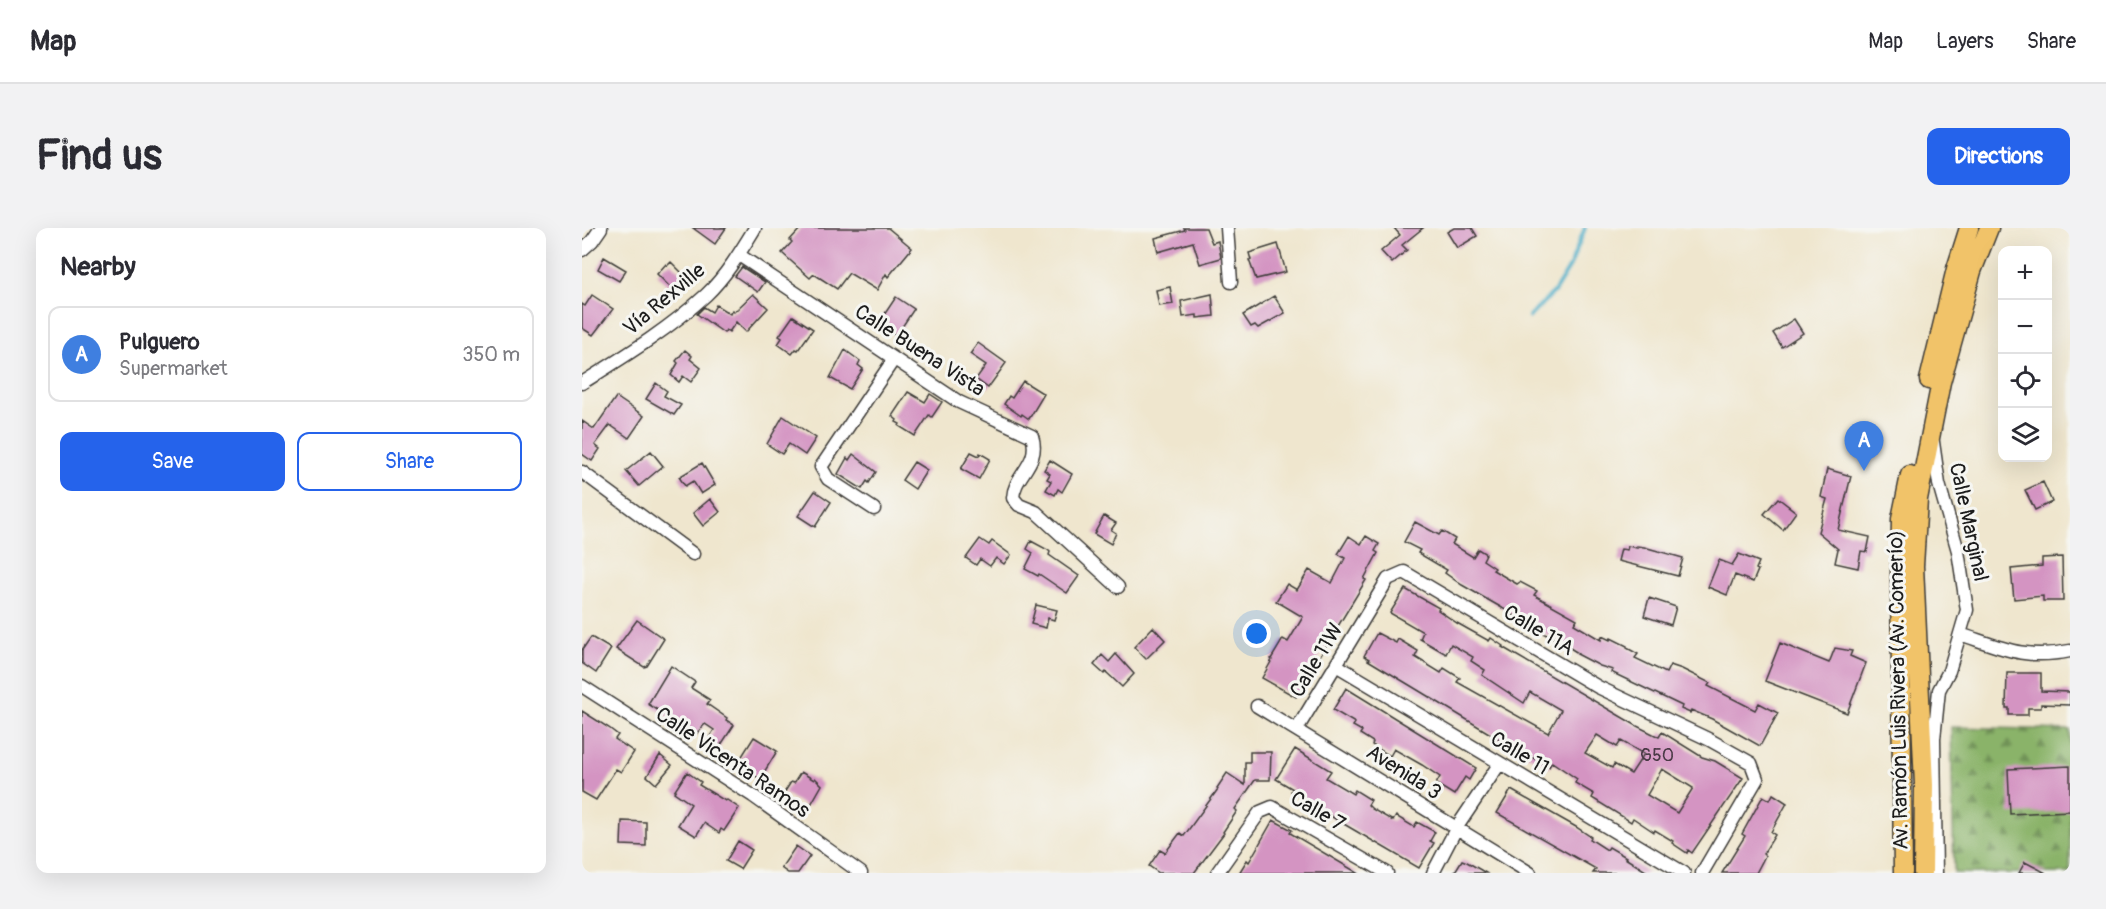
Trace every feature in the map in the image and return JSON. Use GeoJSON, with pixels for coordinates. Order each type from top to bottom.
{"type":"FeatureCollection","features":[{"type":"Feature","properties":{"kind":"highway","name":"Av. Ramón Luis Rivera (Av. Comerío)"},"geometry":{"type":"LineString","coordinates":[[1903,873],[1901,519],[1931,373],[1956,269],[1970,228]]}},
{"type":"Feature","properties":{"kind":"highway","name":"Av. Ramón Luis Rivera (Av. Comerío)"},"geometry":{"type":"LineString","coordinates":[[1923,873],[1924,785],[1914,566],[1918,499],[1941,382],[1972,272],[1989,228]]}},
{"type":"Feature","properties":{"kind":"street"},"geometry":{"type":"LineString","coordinates":[[582,250],[601,228]]}},
{"type":"Feature","properties":{"kind":"street","name":"Vía Rexville"},"geometry":{"type":"LineString","coordinates":[[582,383],[643,344],[707,294],[739,255],[755,228]]}},
{"type":"Feature","properties":{"kind":"street"},"geometry":{"type":"LineString","coordinates":[[1227,228],[1232,282]]}},
{"type":"Feature","properties":{"kind":"street","name":"Calle Buena Vista"},"geometry":{"type":"LineString","coordinates":[[739,255],[959,402],[1032,436],[1035,445],[1033,458],[1013,490],[1012,498],[1019,505],[1036,512],[1118,587]]}},
{"type":"Feature","properties":{"kind":"street"},"geometry":{"type":"LineString","coordinates":[[874,509],[828,479],[821,467],[894,359]]}},
{"type":"Feature","properties":{"kind":"street","name":"Calle Marginal"},"geometry":{"type":"LineString","coordinates":[[1931,426],[1939,484],[1958,551],[1967,610],[1949,671],[1939,690],[1934,739],[1936,873]]}},
{"type":"Feature","properties":{"kind":"street"},"geometry":{"type":"LineString","coordinates":[[582,472],[693,554]]}},
{"type":"Feature","properties":{"kind":"street","name":"Calle 11A"},"geometry":{"type":"LineString","coordinates":[[1369,611],[1388,579],[1404,572],[1598,687],[1708,739],[1751,763],[1757,779],[1702,873]]}},
{"type":"Feature","properties":{"kind":"street","name":"Calle 11W"},"geometry":{"type":"LineString","coordinates":[[1297,729],[1369,611]]}},
{"type":"Feature","properties":{"kind":"street"},"geometry":{"type":"LineString","coordinates":[[1960,633],[2014,653],[2048,655],[2070,651]]}},
{"type":"Feature","properties":{"kind":"street","name":"Calle 11"},"geometry":{"type":"LineString","coordinates":[[1336,664],[1684,873]]}},
{"type":"Feature","properties":{"kind":"street","name":"Calle Vicenta Ramos"},"geometry":{"type":"LineString","coordinates":[[582,686],[753,796],[861,873]]}},
{"type":"Feature","properties":{"kind":"street","name":"Avenida 3"},"geometry":{"type":"LineString","coordinates":[[1257,706],[1530,873]]}},
{"type":"Feature","properties":{"kind":"street"},"geometry":{"type":"LineString","coordinates":[[1433,873],[1457,827],[1500,763]]}},
{"type":"Feature","properties":{"kind":"street","name":"Calle 7"},"geometry":{"type":"LineString","coordinates":[[1217,873],[1260,812],[1272,807],[1387,873]]}},
{"type":"Feature","properties":{"kind":"green space"},"geometry":{"type":"Polygon","coordinates":[[[1951,727],[2070,730],[2070,873],[1954,873],[1951,727]]]}},
{"type":"Feature","properties":{"kind":"building"},"geometry":{"type":"Polygon","coordinates":[[[693,228],[726,228],[715,244],[693,228]]]}},
{"type":"Feature","properties":{"kind":"building"},"geometry":{"type":"Polygon","coordinates":[[[801,228],[888,228],[912,248],[888,277],[886,274],[877,290],[849,273],[837,289],[814,274],[810,278],[782,253],[801,228]]]}},
{"type":"Feature","properties":{"kind":"building"},"geometry":{"type":"Polygon","coordinates":[[[1184,228],[1206,228],[1212,243],[1218,241],[1221,258],[1200,264],[1193,242],[1158,252],[1155,238],[1185,230],[1184,228]]]}},
{"type":"Feature","properties":{"kind":"building"},"geometry":{"type":"Polygon","coordinates":[[[1394,228],[1423,228],[1402,245],[1407,250],[1392,263],[1381,251],[1400,235],[1394,228]]]}},
{"type":"Feature","properties":{"kind":"building"},"geometry":{"type":"Polygon","coordinates":[[[1454,228],[1472,228],[1477,236],[1457,248],[1447,232],[1454,228]]]}},
{"type":"Feature","properties":{"kind":"building"},"geometry":{"type":"Polygon","coordinates":[[[1278,244],[1286,272],[1256,279],[1249,260],[1251,260],[1249,253],[1278,244]]]}},
{"type":"Feature","properties":{"kind":"building"},"geometry":{"type":"Polygon","coordinates":[[[604,257],[626,270],[619,281],[598,269],[604,257]]]}},
{"type":"Feature","properties":{"kind":"building"},"geometry":{"type":"Polygon","coordinates":[[[671,262],[688,279],[674,291],[657,274],[671,262]]]}},
{"type":"Feature","properties":{"kind":"building"},"geometry":{"type":"Polygon","coordinates":[[[742,267],[765,282],[758,292],[735,276],[742,267]]]}},
{"type":"Feature","properties":{"kind":"building"},"geometry":{"type":"Polygon","coordinates":[[[1170,287],[1173,304],[1159,306],[1156,290],[1170,287]]]}},
{"type":"Feature","properties":{"kind":"building"},"geometry":{"type":"Polygon","coordinates":[[[753,294],[768,308],[746,332],[736,322],[729,332],[726,330],[724,333],[697,314],[704,307],[712,312],[716,305],[730,314],[753,294]]]}},
{"type":"Feature","properties":{"kind":"building"},"geometry":{"type":"Polygon","coordinates":[[[1212,294],[1214,316],[1183,317],[1181,301],[1212,294]]]}},
{"type":"Feature","properties":{"kind":"building"},"geometry":{"type":"Polygon","coordinates":[[[592,295],[613,309],[593,335],[582,328],[582,304],[585,306],[592,295]]]}},
{"type":"Feature","properties":{"kind":"building"},"geometry":{"type":"Polygon","coordinates":[[[1274,296],[1285,313],[1258,328],[1255,325],[1251,327],[1243,315],[1274,296]]]}},
{"type":"Feature","properties":{"kind":"building"},"geometry":{"type":"Polygon","coordinates":[[[896,297],[914,309],[896,336],[878,324],[896,297]]]}},
{"type":"Feature","properties":{"kind":"building"},"geometry":{"type":"Polygon","coordinates":[[[793,316],[813,329],[798,350],[796,349],[792,354],[778,344],[782,338],[779,336],[793,316]]]}},
{"type":"Feature","properties":{"kind":"building"},"geometry":{"type":"Polygon","coordinates":[[[1794,319],[1803,333],[1782,347],[1773,333],[1794,319]]]}},
{"type":"Feature","properties":{"kind":"building"},"geometry":{"type":"Polygon","coordinates":[[[978,343],[1006,363],[988,388],[976,379],[986,365],[970,354],[978,343]]]}},
{"type":"Feature","properties":{"kind":"building"},"geometry":{"type":"Polygon","coordinates":[[[685,350],[692,356],[690,359],[701,368],[691,382],[683,376],[679,382],[671,375],[678,363],[676,361],[685,350]]]}},
{"type":"Feature","properties":{"kind":"building"},"geometry":{"type":"Polygon","coordinates":[[[845,350],[860,361],[858,365],[863,369],[850,389],[830,378],[845,350]]]}},
{"type":"Feature","properties":{"kind":"building"},"geometry":{"type":"Polygon","coordinates":[[[1023,381],[1044,394],[1029,419],[1004,404],[1009,396],[1012,398],[1023,381]]]}},
{"type":"Feature","properties":{"kind":"building"},"geometry":{"type":"Polygon","coordinates":[[[656,383],[667,391],[664,396],[681,405],[674,415],[646,399],[656,383]]]}},
{"type":"Feature","properties":{"kind":"building"},"geometry":{"type":"Polygon","coordinates":[[[908,392],[925,402],[930,394],[942,402],[932,417],[929,415],[915,436],[899,426],[900,424],[892,416],[908,392]]]}},
{"type":"Feature","properties":{"kind":"building"},"geometry":{"type":"Polygon","coordinates":[[[616,397],[644,416],[629,438],[610,425],[595,445],[600,449],[592,461],[582,454],[582,421],[594,429],[616,397]]]}},
{"type":"Feature","properties":{"kind":"building"},"geometry":{"type":"Polygon","coordinates":[[[783,416],[816,438],[805,455],[789,444],[782,454],[767,444],[783,416]]]}},
{"type":"Feature","properties":{"kind":"building"},"geometry":{"type":"Polygon","coordinates":[[[651,451],[663,466],[639,486],[626,471],[651,451]]]}},
{"type":"Feature","properties":{"kind":"building"},"geometry":{"type":"Polygon","coordinates":[[[971,452],[979,456],[980,453],[990,459],[979,479],[961,469],[971,452]]]}},
{"type":"Feature","properties":{"kind":"building"},"geometry":{"type":"Polygon","coordinates":[[[853,454],[876,472],[862,489],[838,474],[847,458],[849,460],[853,454]]]}},
{"type":"Feature","properties":{"kind":"building"},"geometry":{"type":"Polygon","coordinates":[[[1050,460],[1072,474],[1062,492],[1058,489],[1055,495],[1046,490],[1051,481],[1047,479],[1050,474],[1044,470],[1050,460]]]}},
{"type":"Feature","properties":{"kind":"building"},"geometry":{"type":"Polygon","coordinates":[[[914,462],[927,470],[915,489],[902,480],[914,462]]]}},
{"type":"Feature","properties":{"kind":"building"},"geometry":{"type":"Polygon","coordinates":[[[702,463],[715,485],[701,494],[693,481],[685,486],[679,477],[702,463]]]}},
{"type":"Feature","properties":{"kind":"building"},"geometry":{"type":"Polygon","coordinates":[[[1827,469],[1851,476],[1838,530],[1870,537],[1867,552],[1861,551],[1858,568],[1835,563],[1838,549],[1818,532],[1827,499],[1821,497],[1827,469]]]}},
{"type":"Feature","properties":{"kind":"building"},"geometry":{"type":"Polygon","coordinates":[[[2043,482],[2052,502],[2035,510],[2025,490],[2043,482]]]}},
{"type":"Feature","properties":{"kind":"building"},"geometry":{"type":"Polygon","coordinates":[[[815,491],[831,502],[815,527],[798,516],[815,491]]]}},
{"type":"Feature","properties":{"kind":"building"},"geometry":{"type":"Polygon","coordinates":[[[1778,498],[1796,512],[1783,530],[1764,514],[1778,498]]]}},
{"type":"Feature","properties":{"kind":"building"},"geometry":{"type":"Polygon","coordinates":[[[710,499],[720,512],[703,526],[693,513],[710,499]]]}},
{"type":"Feature","properties":{"kind":"building"},"geometry":{"type":"Polygon","coordinates":[[[1104,516],[1116,523],[1111,530],[1116,533],[1111,544],[1094,534],[1104,516]]]}},
{"type":"Feature","properties":{"kind":"building"},"geometry":{"type":"Polygon","coordinates":[[[1415,522],[1439,535],[1442,531],[1455,539],[1452,544],[1473,557],[1478,549],[1486,554],[1483,560],[1495,568],[1493,570],[1517,584],[1520,582],[1537,591],[1534,595],[1577,619],[1574,624],[1601,640],[1602,636],[1610,640],[1611,638],[1627,646],[1638,654],[1635,658],[1666,673],[1670,665],[1682,669],[1710,683],[1708,686],[1755,710],[1759,703],[1778,713],[1760,746],[1712,719],[1691,710],[1690,713],[1681,709],[1682,706],[1577,654],[1557,640],[1520,622],[1521,620],[1504,609],[1462,585],[1445,573],[1447,570],[1418,553],[1420,550],[1404,542],[1415,522]]]}},
{"type":"Feature","properties":{"kind":"building"},"geometry":{"type":"Polygon","coordinates":[[[1349,536],[1361,544],[1366,536],[1379,544],[1375,551],[1378,553],[1364,579],[1366,580],[1304,682],[1302,693],[1298,693],[1296,697],[1262,678],[1283,639],[1288,642],[1303,617],[1276,601],[1287,584],[1297,590],[1309,570],[1332,583],[1345,558],[1338,554],[1349,536]]]}},
{"type":"Feature","properties":{"kind":"building"},"geometry":{"type":"Polygon","coordinates":[[[980,539],[989,545],[992,541],[1011,555],[1004,564],[996,558],[990,566],[980,559],[976,565],[966,558],[980,539]]]}},
{"type":"Feature","properties":{"kind":"building"},"geometry":{"type":"Polygon","coordinates":[[[1031,541],[1048,550],[1049,555],[1079,576],[1067,593],[1039,574],[1038,576],[1025,569],[1033,553],[1027,549],[1031,541]]]}},
{"type":"Feature","properties":{"kind":"building"},"geometry":{"type":"Polygon","coordinates":[[[1628,546],[1644,547],[1683,558],[1678,576],[1618,561],[1621,549],[1627,550],[1628,546]]]}},
{"type":"Feature","properties":{"kind":"building"},"geometry":{"type":"Polygon","coordinates":[[[1739,554],[1759,562],[1753,582],[1735,575],[1727,595],[1708,587],[1719,560],[1732,565],[1739,554]]]}},
{"type":"Feature","properties":{"kind":"building"},"geometry":{"type":"Polygon","coordinates":[[[2062,557],[2063,601],[2043,601],[2043,596],[2014,599],[2011,569],[2042,566],[2042,558],[2062,557]]]}},
{"type":"Feature","properties":{"kind":"building"},"geometry":{"type":"Polygon","coordinates":[[[1405,589],[1439,608],[1438,610],[1457,623],[1489,641],[1491,638],[1502,647],[1637,726],[1659,737],[1662,732],[1702,757],[1715,761],[1743,778],[1692,853],[1688,850],[1687,853],[1655,830],[1654,832],[1633,818],[1631,822],[1592,798],[1594,794],[1575,783],[1577,779],[1552,762],[1549,767],[1527,756],[1368,660],[1364,656],[1377,633],[1396,643],[1398,639],[1418,651],[1415,657],[1441,673],[1444,668],[1460,678],[1457,682],[1548,733],[1561,710],[1530,692],[1524,703],[1482,675],[1485,670],[1471,661],[1473,657],[1451,644],[1446,654],[1420,639],[1423,632],[1390,613],[1405,589]],[[1597,735],[1585,753],[1612,768],[1614,764],[1631,774],[1644,754],[1621,741],[1617,747],[1597,735]],[[1662,769],[1647,795],[1677,813],[1693,788],[1662,769]]]}},
{"type":"Feature","properties":{"kind":"building"},"geometry":{"type":"Polygon","coordinates":[[[1649,598],[1676,607],[1671,625],[1644,616],[1649,598]]]}},
{"type":"Feature","properties":{"kind":"building"},"geometry":{"type":"Polygon","coordinates":[[[1036,605],[1057,610],[1054,620],[1048,618],[1046,628],[1031,624],[1036,605]]]}},
{"type":"Feature","properties":{"kind":"building"},"geometry":{"type":"Polygon","coordinates":[[[637,620],[664,639],[647,666],[644,667],[616,649],[637,620]]]}},
{"type":"Feature","properties":{"kind":"building"},"geometry":{"type":"Polygon","coordinates":[[[1153,627],[1165,640],[1146,659],[1134,647],[1153,627]]]}},
{"type":"Feature","properties":{"kind":"building"},"geometry":{"type":"Polygon","coordinates":[[[591,637],[611,649],[596,673],[582,663],[582,650],[591,637]]]}},
{"type":"Feature","properties":{"kind":"building"},"geometry":{"type":"Polygon","coordinates":[[[1780,643],[1829,663],[1835,648],[1852,651],[1850,656],[1866,663],[1847,713],[1765,681],[1780,643]]]}},
{"type":"Feature","properties":{"kind":"building"},"geometry":{"type":"Polygon","coordinates":[[[1116,654],[1134,674],[1122,687],[1106,672],[1104,674],[1094,665],[1102,655],[1109,662],[1116,654]]]}},
{"type":"Feature","properties":{"kind":"building"},"geometry":{"type":"Polygon","coordinates":[[[671,666],[695,682],[691,688],[710,700],[707,704],[734,725],[719,748],[707,741],[714,730],[705,724],[696,734],[648,704],[671,666]]]}},
{"type":"Feature","properties":{"kind":"building"},"geometry":{"type":"Polygon","coordinates":[[[2007,673],[2041,673],[2041,691],[2070,692],[2070,705],[2041,704],[2041,708],[2028,708],[2028,715],[2009,715],[2009,708],[2006,708],[2007,673]]]}},
{"type":"Feature","properties":{"kind":"building"},"geometry":{"type":"Polygon","coordinates":[[[1346,688],[1476,768],[1469,780],[1465,777],[1454,795],[1436,784],[1440,777],[1422,765],[1394,749],[1390,756],[1372,745],[1373,742],[1360,734],[1362,731],[1353,726],[1355,723],[1333,710],[1346,688]]]}},
{"type":"Feature","properties":{"kind":"building"},"geometry":{"type":"Polygon","coordinates":[[[582,711],[618,735],[615,739],[634,752],[621,772],[616,769],[596,800],[582,792],[582,711]]]}},
{"type":"Feature","properties":{"kind":"building"},"geometry":{"type":"Polygon","coordinates":[[[754,737],[777,751],[760,779],[737,764],[754,737]]]}},
{"type":"Feature","properties":{"kind":"building"},"geometry":{"type":"Polygon","coordinates":[[[1295,749],[1331,771],[1326,778],[1353,794],[1355,790],[1371,800],[1368,805],[1372,809],[1393,821],[1396,816],[1414,827],[1417,822],[1435,832],[1430,841],[1434,843],[1419,868],[1337,820],[1276,779],[1295,749]]]}},
{"type":"Feature","properties":{"kind":"building"},"geometry":{"type":"Polygon","coordinates":[[[1250,752],[1271,752],[1270,780],[1255,780],[1235,809],[1237,811],[1224,833],[1194,873],[1159,873],[1149,866],[1160,850],[1165,853],[1180,833],[1184,836],[1227,773],[1245,785],[1245,762],[1250,762],[1250,752]]]}},
{"type":"Feature","properties":{"kind":"building"},"geometry":{"type":"Polygon","coordinates":[[[660,755],[672,765],[656,784],[647,776],[660,755]]]}},
{"type":"Feature","properties":{"kind":"building"},"geometry":{"type":"Polygon","coordinates":[[[2070,766],[2070,811],[2010,814],[2008,769],[2070,766]]]}},
{"type":"Feature","properties":{"kind":"building"},"geometry":{"type":"Polygon","coordinates":[[[687,772],[701,782],[699,785],[739,808],[724,831],[721,829],[719,833],[704,823],[696,836],[678,825],[691,804],[674,792],[687,772]]]}},
{"type":"Feature","properties":{"kind":"building"},"geometry":{"type":"Polygon","coordinates":[[[801,772],[814,780],[815,778],[822,785],[810,806],[806,807],[784,793],[801,772]]]}},
{"type":"Feature","properties":{"kind":"building"},"geometry":{"type":"Polygon","coordinates":[[[1511,790],[1576,827],[1607,850],[1609,847],[1649,873],[1593,873],[1596,869],[1497,813],[1511,790]]]}},
{"type":"Feature","properties":{"kind":"building"},"geometry":{"type":"Polygon","coordinates":[[[1773,794],[1787,803],[1771,832],[1775,835],[1763,854],[1765,856],[1756,873],[1722,873],[1745,836],[1742,834],[1763,796],[1770,800],[1773,794]]]}},
{"type":"Feature","properties":{"kind":"building"},"geometry":{"type":"Polygon","coordinates":[[[1273,820],[1292,830],[1290,833],[1358,873],[1239,873],[1247,860],[1249,862],[1273,820]]]}},
{"type":"Feature","properties":{"kind":"building"},"geometry":{"type":"Polygon","coordinates":[[[622,821],[646,822],[646,846],[621,845],[622,821]]]}},
{"type":"Feature","properties":{"kind":"building"},"geometry":{"type":"Polygon","coordinates":[[[738,841],[752,850],[740,869],[726,861],[738,841]]]}},
{"type":"Feature","properties":{"kind":"building"},"geometry":{"type":"Polygon","coordinates":[[[796,846],[810,856],[798,873],[788,873],[781,868],[796,846]]]}},
{"type":"Feature","properties":{"kind":"building"},"geometry":{"type":"Polygon","coordinates":[[[1462,860],[1467,862],[1486,873],[1454,873],[1462,860]]]}},
{"type":"Feature","properties":{"kind":"building"},"geometry":{"type":"Polygon","coordinates":[[[2025,862],[2046,873],[2019,873],[2025,862]]]}},
{"type":"Feature","properties":{"kind":"waterway"},"geometry":{"type":"LineString","coordinates":[[1529,317],[1554,292],[1570,266],[1585,228]]}},
{"type":"Feature","properties":{"kind":"place","name":"Pulguero"},"geometry":{"type":"Point","coordinates":[1864,471]}}]}
